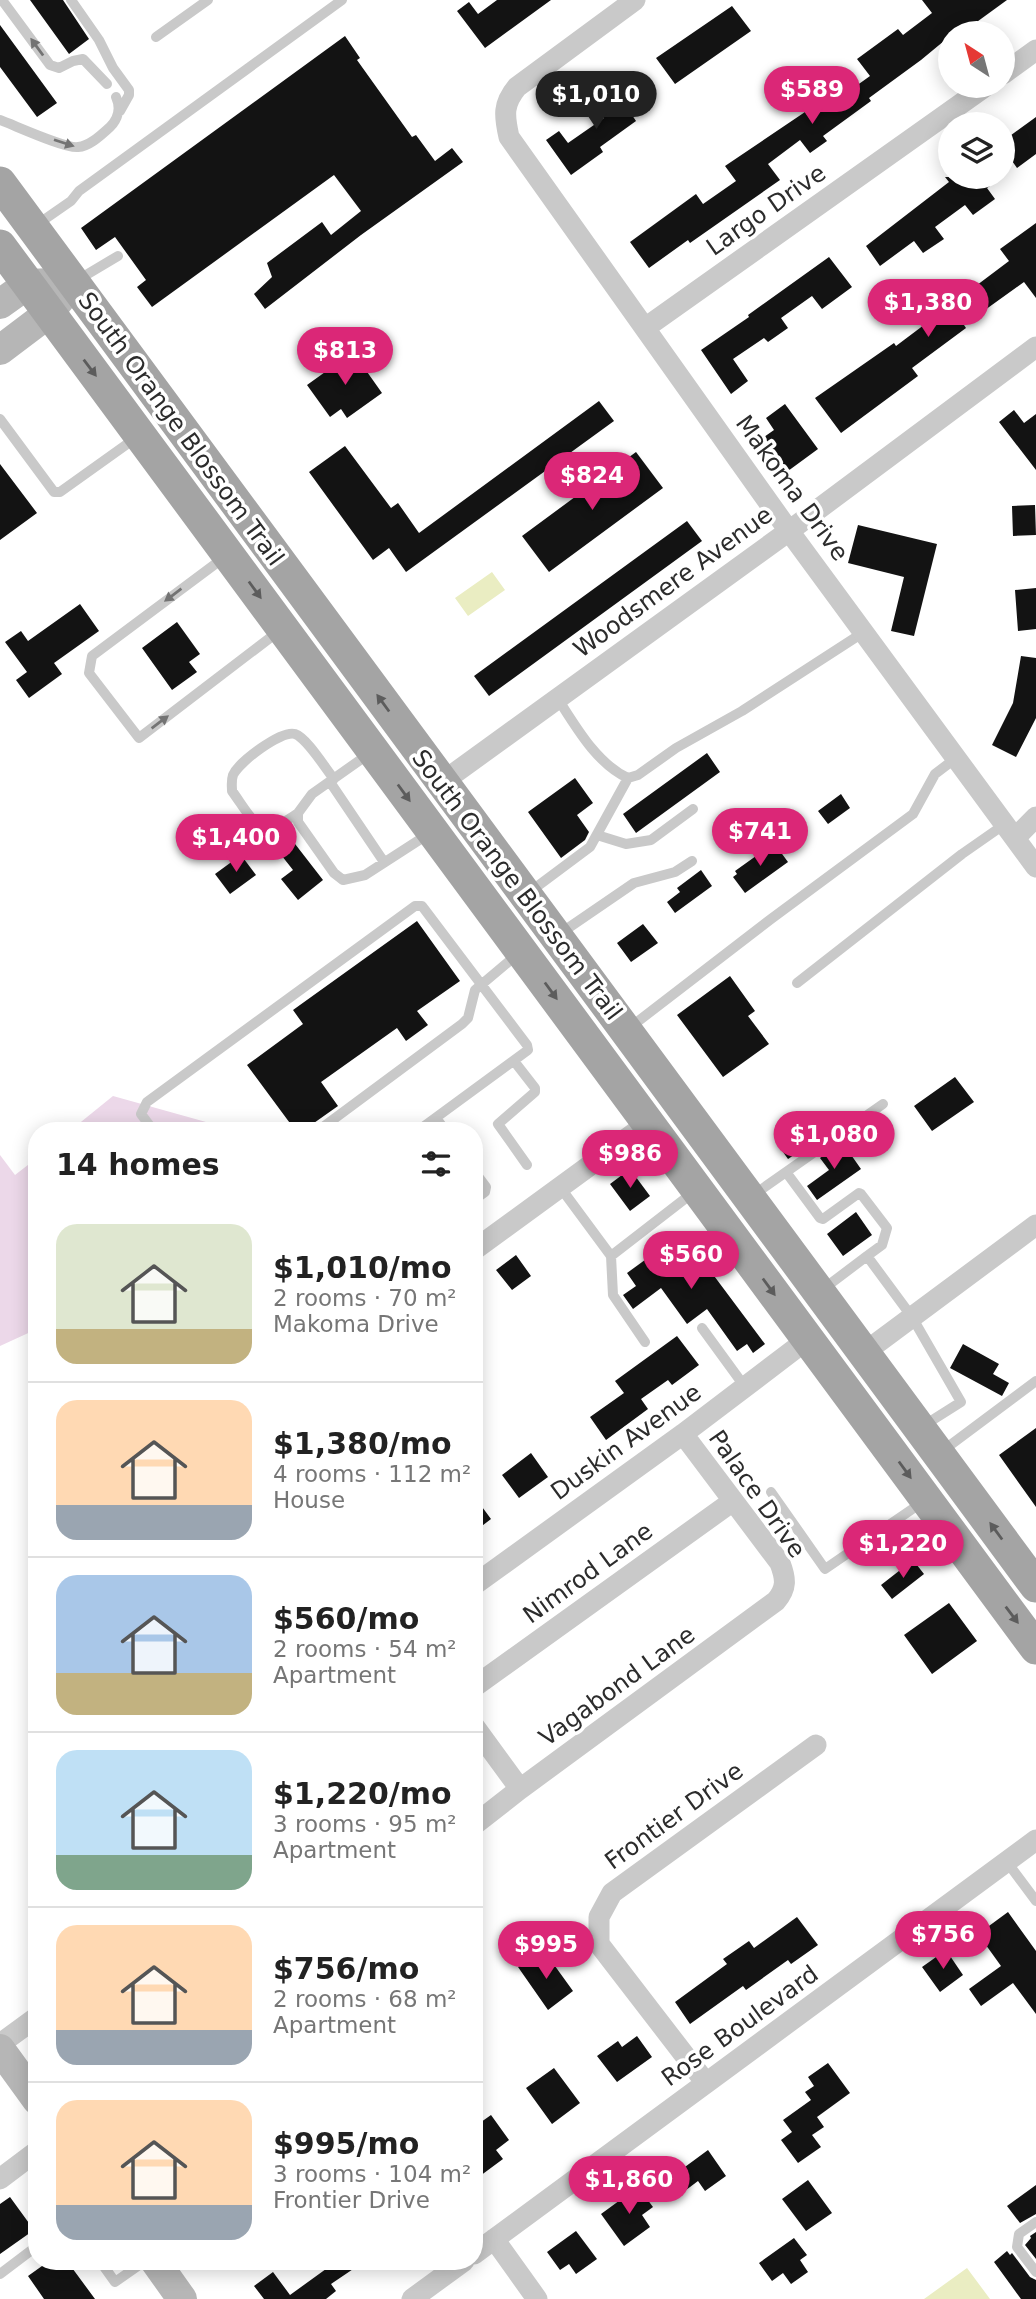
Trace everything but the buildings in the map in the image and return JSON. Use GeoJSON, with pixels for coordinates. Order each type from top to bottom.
{"type":"FeatureCollection","features":[{"type":"Feature","properties":{"kind":"main road","name":"South Orange Blossom Trail"},"geometry":{"type":"LineString","coordinates":[[0,183],[1035,1581]]}},
{"type":"Feature","properties":{"kind":"main road","name":"South Orange Blossom Trail"},"geometry":{"type":"LineString","coordinates":[[0,246],[1036,1648]]}},
{"type":"Feature","properties":{"kind":"main road"},"geometry":{"type":"LineString","coordinates":[[0,304],[28,284],[73,283]]}},
{"type":"Feature","properties":{"kind":"main road"},"geometry":{"type":"LineString","coordinates":[[0,350],[49,313],[73,283]]}},
{"type":"Feature","properties":{"kind":"main road"},"geometry":{"type":"LineString","coordinates":[[598,1055],[619,1069],[637,1075],[657,1073]]}},
{"type":"Feature","properties":{"kind":"main road"},"geometry":{"type":"LineString","coordinates":[[648,1123],[666,1123],[688,1131],[712,1146]]}},
{"type":"Feature","properties":{"kind":"main road"},"geometry":{"type":"LineString","coordinates":[[0,2049],[28,2088]]}},
{"type":"Feature","properties":{"kind":"main road"},"geometry":{"type":"LineString","coordinates":[[161,2270],[182,2299]]}},
{"type":"Feature","properties":{"kind":"street","name":"Makoma Drive"},"geometry":{"type":"LineString","coordinates":[[635,0],[517,87],[507,100],[505,120],[509,137],[789,531],[1036,867]]}},
{"type":"Feature","properties":{"kind":"street"},"geometry":{"type":"LineString","coordinates":[[1015,65],[1036,50]]}},
{"type":"Feature","properties":{"kind":"street","name":"Largo Drive"},"geometry":{"type":"LineString","coordinates":[[645,328],[969,98]]}},
{"type":"Feature","properties":{"kind":"street","name":"Woodsmere Avenue"},"geometry":{"type":"LineString","coordinates":[[442,783],[789,531],[1036,347]]}},
{"type":"Feature","properties":{"kind":"street"},"geometry":{"type":"LineString","coordinates":[[1010,831],[1036,817]]}},
{"type":"Feature","properties":{"kind":"street"},"geometry":{"type":"LineString","coordinates":[[483,1243],[648,1123]]}},
{"type":"Feature","properties":{"kind":"street"},"geometry":{"type":"LineString","coordinates":[[865,1352],[1036,1225]]}},
{"type":"Feature","properties":{"kind":"street","name":"Duskin Avenue"},"geometry":{"type":"LineString","coordinates":[[483,1578],[683,1434],[808,1339]]}},
{"type":"Feature","properties":{"kind":"street","name":"Palace Drive"},"geometry":{"type":"LineString","coordinates":[[683,1434],[780,1563],[786,1584]]}},
{"type":"Feature","properties":{"kind":"street","name":"Nimrod Lane"},"geometry":{"type":"LineString","coordinates":[[483,1681],[733,1501]]}},
{"type":"Feature","properties":{"kind":"street","name":"Vagabond Lane"},"geometry":{"type":"LineString","coordinates":[[483,1818],[776,1601],[786,1584]]}},
{"type":"Feature","properties":{"kind":"street"},"geometry":{"type":"LineString","coordinates":[[483,1738],[520,1789]]}},
{"type":"Feature","properties":{"kind":"street","name":"Frontier Drive"},"geometry":{"type":"LineString","coordinates":[[706,2083],[599,1944],[599,1917],[612,1894],[816,1745]]}},
{"type":"Feature","properties":{"kind":"street","name":"Rose Boulevard"},"geometry":{"type":"LineString","coordinates":[[483,2247],[1036,1840]]}},
{"type":"Feature","properties":{"kind":"street"},"geometry":{"type":"LineString","coordinates":[[0,2044],[28,2024]]}},
{"type":"Feature","properties":{"kind":"street"},"geometry":{"type":"LineString","coordinates":[[0,2179],[28,2158]]}},
{"type":"Feature","properties":{"kind":"street"},"geometry":{"type":"LineString","coordinates":[[494,2239],[537,2299]]}},
{"type":"Feature","properties":{"kind":"street"},"geometry":{"type":"LineString","coordinates":[[412,2299],[452,2270]]}},
{"type":"Feature","properties":{"kind":"lane"},"geometry":{"type":"LineString","coordinates":[[2,0],[50,65],[60,68],[83,59],[107,84]]}},
{"type":"Feature","properties":{"kind":"lane"},"geometry":{"type":"LineString","coordinates":[[0,120],[66,146],[78,148],[92,142],[112,125],[129,95],[129,90],[71,0]]}},
{"type":"Feature","properties":{"kind":"lane"},"geometry":{"type":"LineString","coordinates":[[156,37],[208,0]]}},
{"type":"Feature","properties":{"kind":"lane"},"geometry":{"type":"LineString","coordinates":[[33,228],[71,201],[79,191],[342,0]]}},
{"type":"Feature","properties":{"kind":"lane"},"geometry":{"type":"LineString","coordinates":[[116,97],[119,104],[118,113]]}},
{"type":"Feature","properties":{"kind":"lane"},"geometry":{"type":"LineString","coordinates":[[73,283],[118,256]]}},
{"type":"Feature","properties":{"kind":"lane"},"geometry":{"type":"LineString","coordinates":[[0,419],[54,492],[60,492],[140,435]]}},
{"type":"Feature","properties":{"kind":"lane"},"geometry":{"type":"LineString","coordinates":[[228,554],[92,656],[89,673],[139,738],[283,629]]}},
{"type":"Feature","properties":{"kind":"lane"},"geometry":{"type":"LineString","coordinates":[[558,699],[599,756],[619,774],[628,778],[638,775],[676,748],[743,712],[864,632]]}},
{"type":"Feature","properties":{"kind":"lane"},"geometry":{"type":"LineString","coordinates":[[373,751],[332,781],[312,794],[298,813],[272,828],[255,822],[232,791],[234,774],[240,766],[279,736],[289,733],[298,735],[332,781],[384,862]]}},
{"type":"Feature","properties":{"kind":"lane"},"geometry":{"type":"LineString","coordinates":[[625,1030],[913,814],[935,775],[956,758]]}},
{"type":"Feature","properties":{"kind":"lane"},"geometry":{"type":"LineString","coordinates":[[525,895],[590,847],[628,778]]}},
{"type":"Feature","properties":{"kind":"lane"},"geometry":{"type":"LineString","coordinates":[[597,835],[626,844],[651,840],[693,808]]}},
{"type":"Feature","properties":{"kind":"lane"},"geometry":{"type":"LineString","coordinates":[[298,813],[298,822],[334,873],[343,880],[365,875],[433,831]]}},
{"type":"Feature","properties":{"kind":"lane"},"geometry":{"type":"LineString","coordinates":[[797,983],[962,854],[1010,831]]}},
{"type":"Feature","properties":{"kind":"lane"},"geometry":{"type":"LineString","coordinates":[[556,937],[634,883],[675,872],[692,861]]}},
{"type":"Feature","properties":{"kind":"lane"},"geometry":{"type":"LineString","coordinates":[[147,1122],[141,1114],[147,1102],[415,906],[422,906],[527,1045],[528,1050],[430,1122]]}},
{"type":"Feature","properties":{"kind":"lane"},"geometry":{"type":"LineString","coordinates":[[330,1122],[462,1024],[468,1018],[472,997],[481,985],[521,951]]}},
{"type":"Feature","properties":{"kind":"lane"},"geometry":{"type":"LineString","coordinates":[[514,1061],[535,1088],[535,1092],[498,1124],[527,1165]]}},
{"type":"Feature","properties":{"kind":"lane"},"geometry":{"type":"LineString","coordinates":[[750,1198],[883,1104]]}},
{"type":"Feature","properties":{"kind":"lane"},"geometry":{"type":"LineString","coordinates":[[436,1118],[439,1122]]}},
{"type":"Feature","properties":{"kind":"lane"},"geometry":{"type":"LineString","coordinates":[[786,1172],[820,1218],[823,1219],[859,1193],[887,1228],[882,1245],[820,1292]]}},
{"type":"Feature","properties":{"kind":"lane"},"geometry":{"type":"LineString","coordinates":[[560,1187],[611,1256],[612,1295],[645,1342]]}},
{"type":"Feature","properties":{"kind":"lane"},"geometry":{"type":"LineString","coordinates":[[611,1256],[698,1189]]}},
{"type":"Feature","properties":{"kind":"lane"},"geometry":{"type":"LineString","coordinates":[[867,1256],[912,1317],[961,1402],[929,1441]]}},
{"type":"Feature","properties":{"kind":"lane"},"geometry":{"type":"LineString","coordinates":[[702,1328],[745,1387]]}},
{"type":"Feature","properties":{"kind":"lane"},"geometry":{"type":"LineString","coordinates":[[929,1441],[1036,1381]]}},
{"type":"Feature","properties":{"kind":"lane"},"geometry":{"type":"LineString","coordinates":[[771,1492],[825,1569],[926,1499]]}},
{"type":"Feature","properties":{"kind":"lane"},"geometry":{"type":"LineString","coordinates":[[1007,1862],[1036,1901]]}},
{"type":"Feature","properties":{"kind":"lane"},"geometry":{"type":"LineString","coordinates":[[1036,2222],[1019,2234],[1017,2246],[1036,2272]]}},
{"type":"Feature","properties":{"kind":"lane"},"geometry":{"type":"LineString","coordinates":[[0,2274],[28,2253]]}},
{"type":"Feature","properties":{"kind":"lane"},"geometry":{"type":"LineString","coordinates":[[107,2270],[116,2282],[133,2270]]}},
{"type":"Feature","properties":{"kind":"shaded area"},"geometry":{"type":"Polygon","coordinates":[[[492,572],[505,590],[468,616],[455,598],[492,572]]]}},
{"type":"Feature","properties":{"kind":"shaded area"},"geometry":{"type":"Polygon","coordinates":[[[113,1096],[206,1122],[81,1122],[113,1096]]]}},
{"type":"Feature","properties":{"kind":"shaded area"},"geometry":{"type":"Polygon","coordinates":[[[0,1155],[15,1175],[28,1165],[28,1333],[0,1346],[0,1155]]]}},
{"type":"Feature","properties":{"kind":"shaded area"},"geometry":{"type":"Polygon","coordinates":[[[967,2268],[990,2299],[924,2299],[967,2268]]]}}]}
